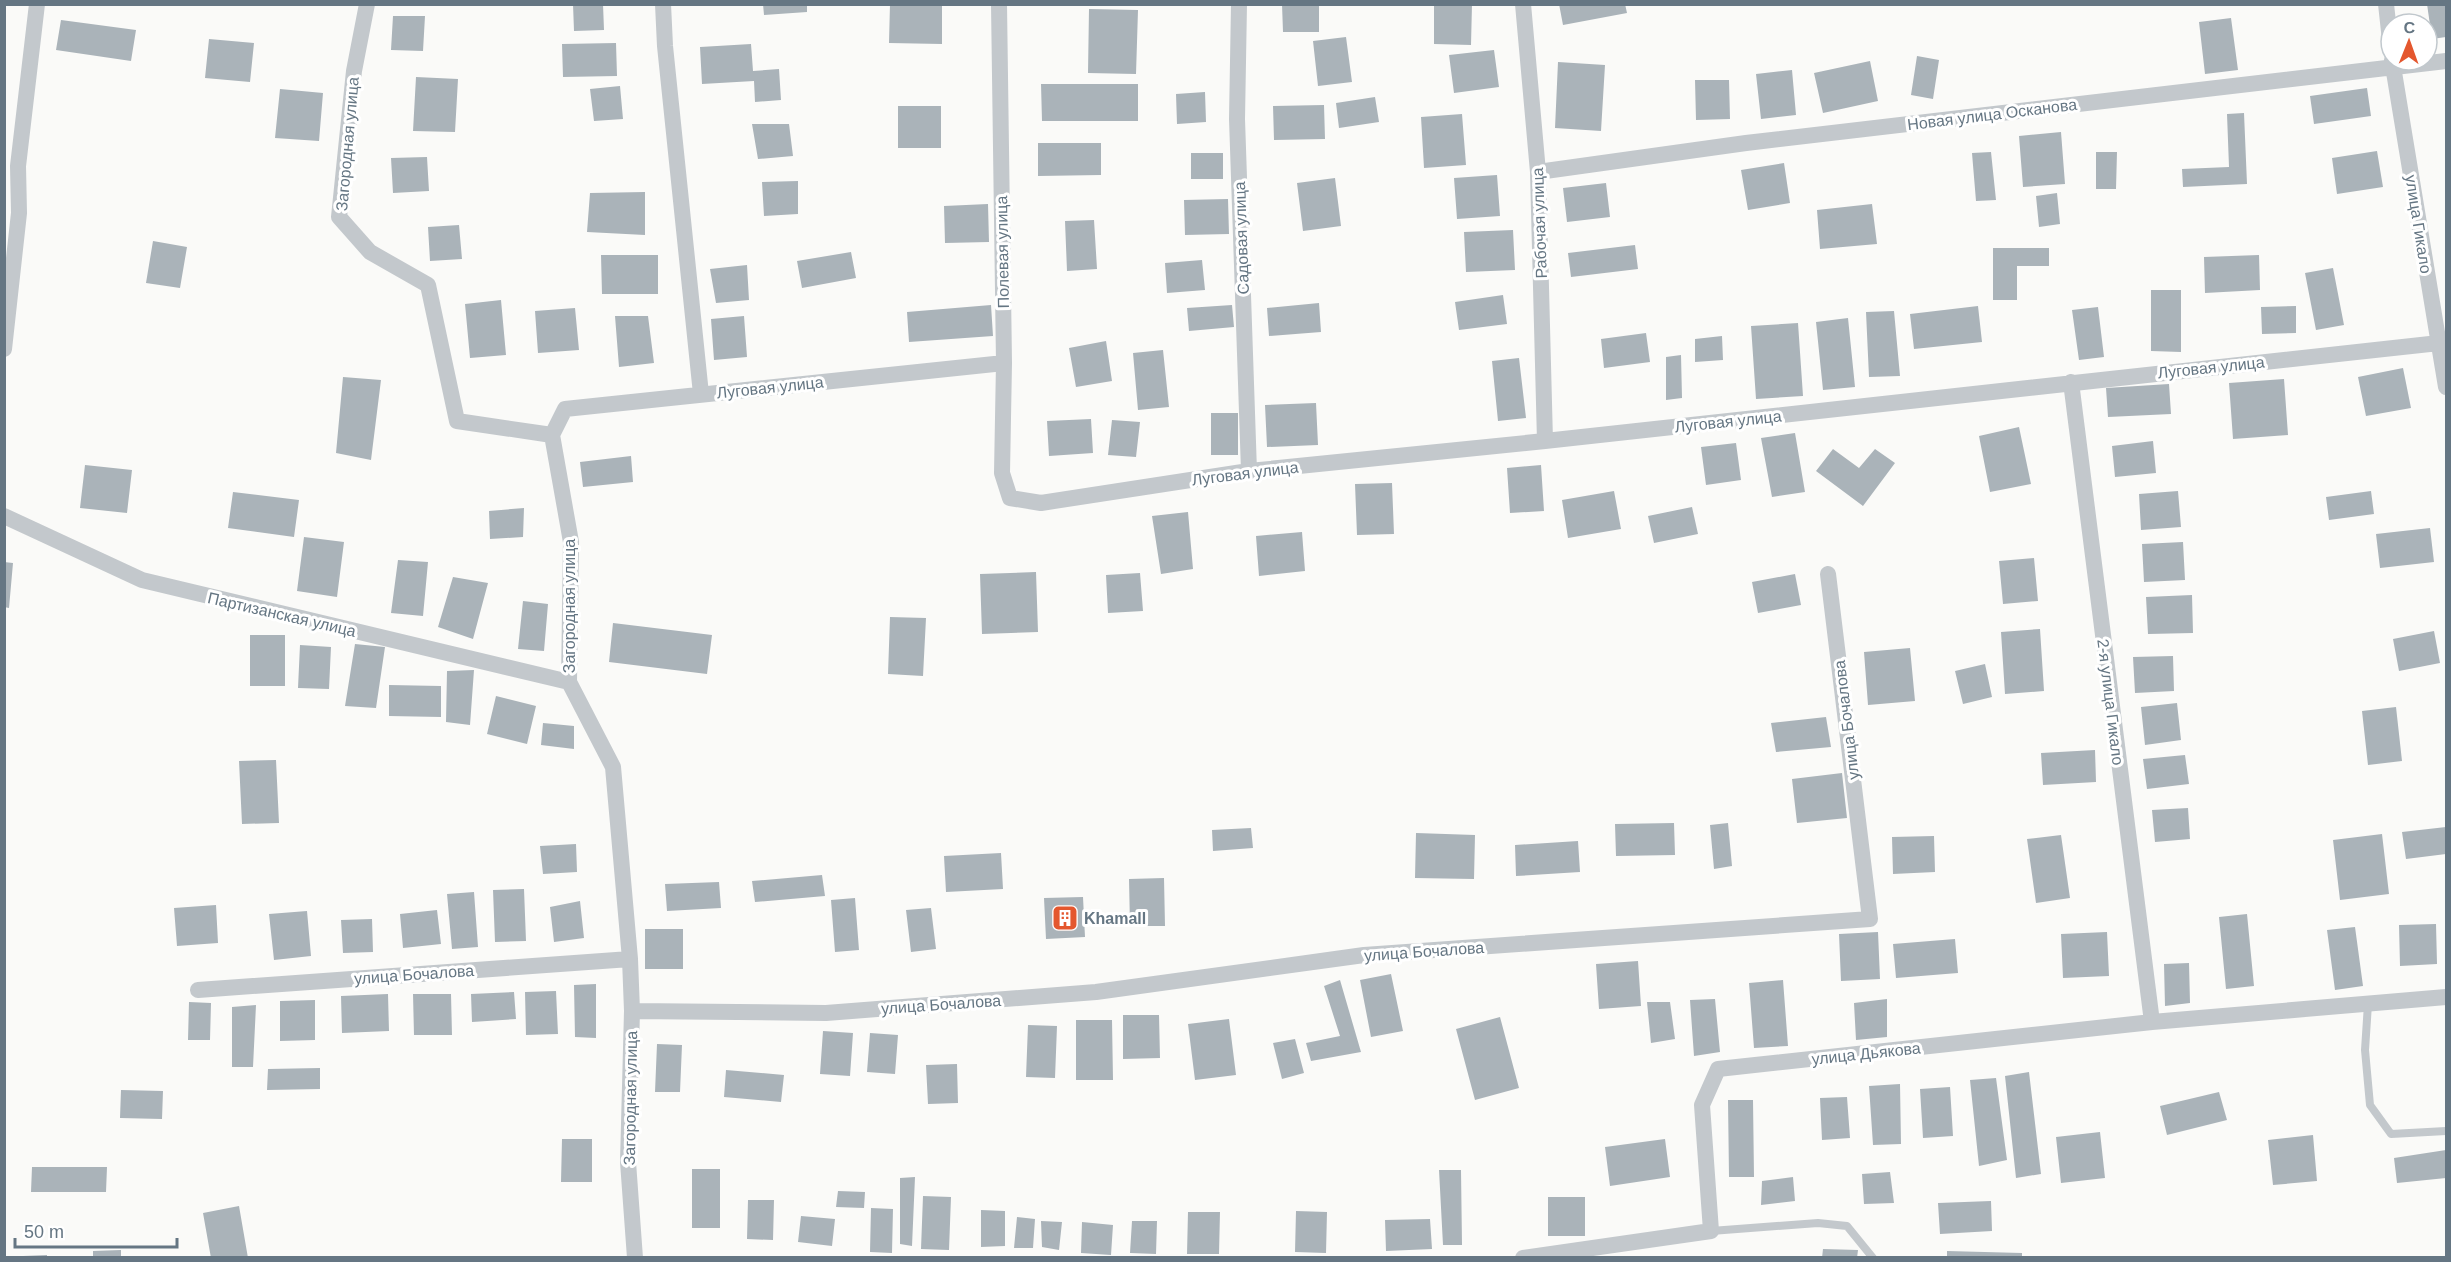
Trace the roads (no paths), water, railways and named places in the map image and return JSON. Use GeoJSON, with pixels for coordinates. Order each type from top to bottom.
{"type":"FeatureCollection","features":[{"type":"Feature","properties":{"kind":"street"},"geometry":{"type":"LineString","coordinates":[[4,349],[19,213],[15,176],[37,4]]}},
{"type":"Feature","properties":{"kind":"street","name":"Загородная улица"},"geometry":{"type":"LineString","coordinates":[[367,4],[354,71],[339,217],[370,252],[428,285],[458,421],[552,435],[571,543],[569,682],[613,767],[630,959],[632,1011],[628,1162],[635,1257]]}},
{"type":"Feature","properties":{"kind":"street"},"geometry":{"type":"LineString","coordinates":[[663,4],[665,46],[701,394]]}},
{"type":"Feature","properties":{"kind":"street","name":"Полевая улица"},"geometry":{"type":"LineString","coordinates":[[999,4],[1004,363],[1002,473],[1010,498]]}},
{"type":"Feature","properties":{"kind":"street","name":"Садовая улица"},"geometry":{"type":"LineString","coordinates":[[1239,4],[1238,119],[1249,471]]}},
{"type":"Feature","properties":{"kind":"street","name":"Рабочая улица"},"geometry":{"type":"LineString","coordinates":[[1523,4],[1538,172],[1545,441]]}},
{"type":"Feature","properties":{"kind":"street","name":"Новая улица Осканова"},"geometry":{"type":"LineString","coordinates":[[1538,172],[1746,143],[2379,66]]}},
{"type":"Feature","properties":{"kind":"street","name":"улица Гикало"},"geometry":{"type":"LineString","coordinates":[[2393,72],[2443,344],[2446,387]]}},
{"type":"Feature","properties":{"kind":"street","name":"Луговая улица"},"geometry":{"type":"LineString","coordinates":[[1010,498],[1041,502],[1249,471],[2443,344]]}},
{"type":"Feature","properties":{"kind":"street","name":"Луговая улица"},"geometry":{"type":"LineString","coordinates":[[552,435],[565,409],[1004,363]]}},
{"type":"Feature","properties":{"kind":"street","name":"2-я улица Гикало"},"geometry":{"type":"LineString","coordinates":[[2071,382],[2152,1022]]}},
{"type":"Feature","properties":{"kind":"street","name":"Партизанская улица"},"geometry":{"type":"LineString","coordinates":[[4,516],[142,580],[569,682]]}},
{"type":"Feature","properties":{"kind":"street","name":"улица Бочалова"},"geometry":{"type":"LineString","coordinates":[[632,1011],[826,1013],[1096,992],[1364,955],[1870,919],[1828,574]]}},
{"type":"Feature","properties":{"kind":"street","name":"улица Бочалова"},"geometry":{"type":"LineString","coordinates":[[198,990],[630,959]]}},
{"type":"Feature","properties":{"kind":"street","name":"улица Дьякова"},"geometry":{"type":"LineString","coordinates":[[1711,1231],[1702,1105],[1718,1069],[2152,1022],[2446,997]]}},
{"type":"Feature","properties":{"kind":"street"},"geometry":{"type":"LineString","coordinates":[[1523,1257],[1711,1231]]}},
{"type":"Feature","properties":{"kind":"lane"},"geometry":{"type":"LineString","coordinates":[[2368,1004],[2365,1050],[2370,1105],[2391,1134],[2446,1131]]}},
{"type":"Feature","properties":{"kind":"lane"},"geometry":{"type":"LineString","coordinates":[[1711,1231],[1818,1222],[1847,1226],[1873,1257]]}},
{"type":"Feature","properties":{"kind":"place","name":"Khamall"},"geometry":{"type":"Point","coordinates":[1065,918]}}]}
